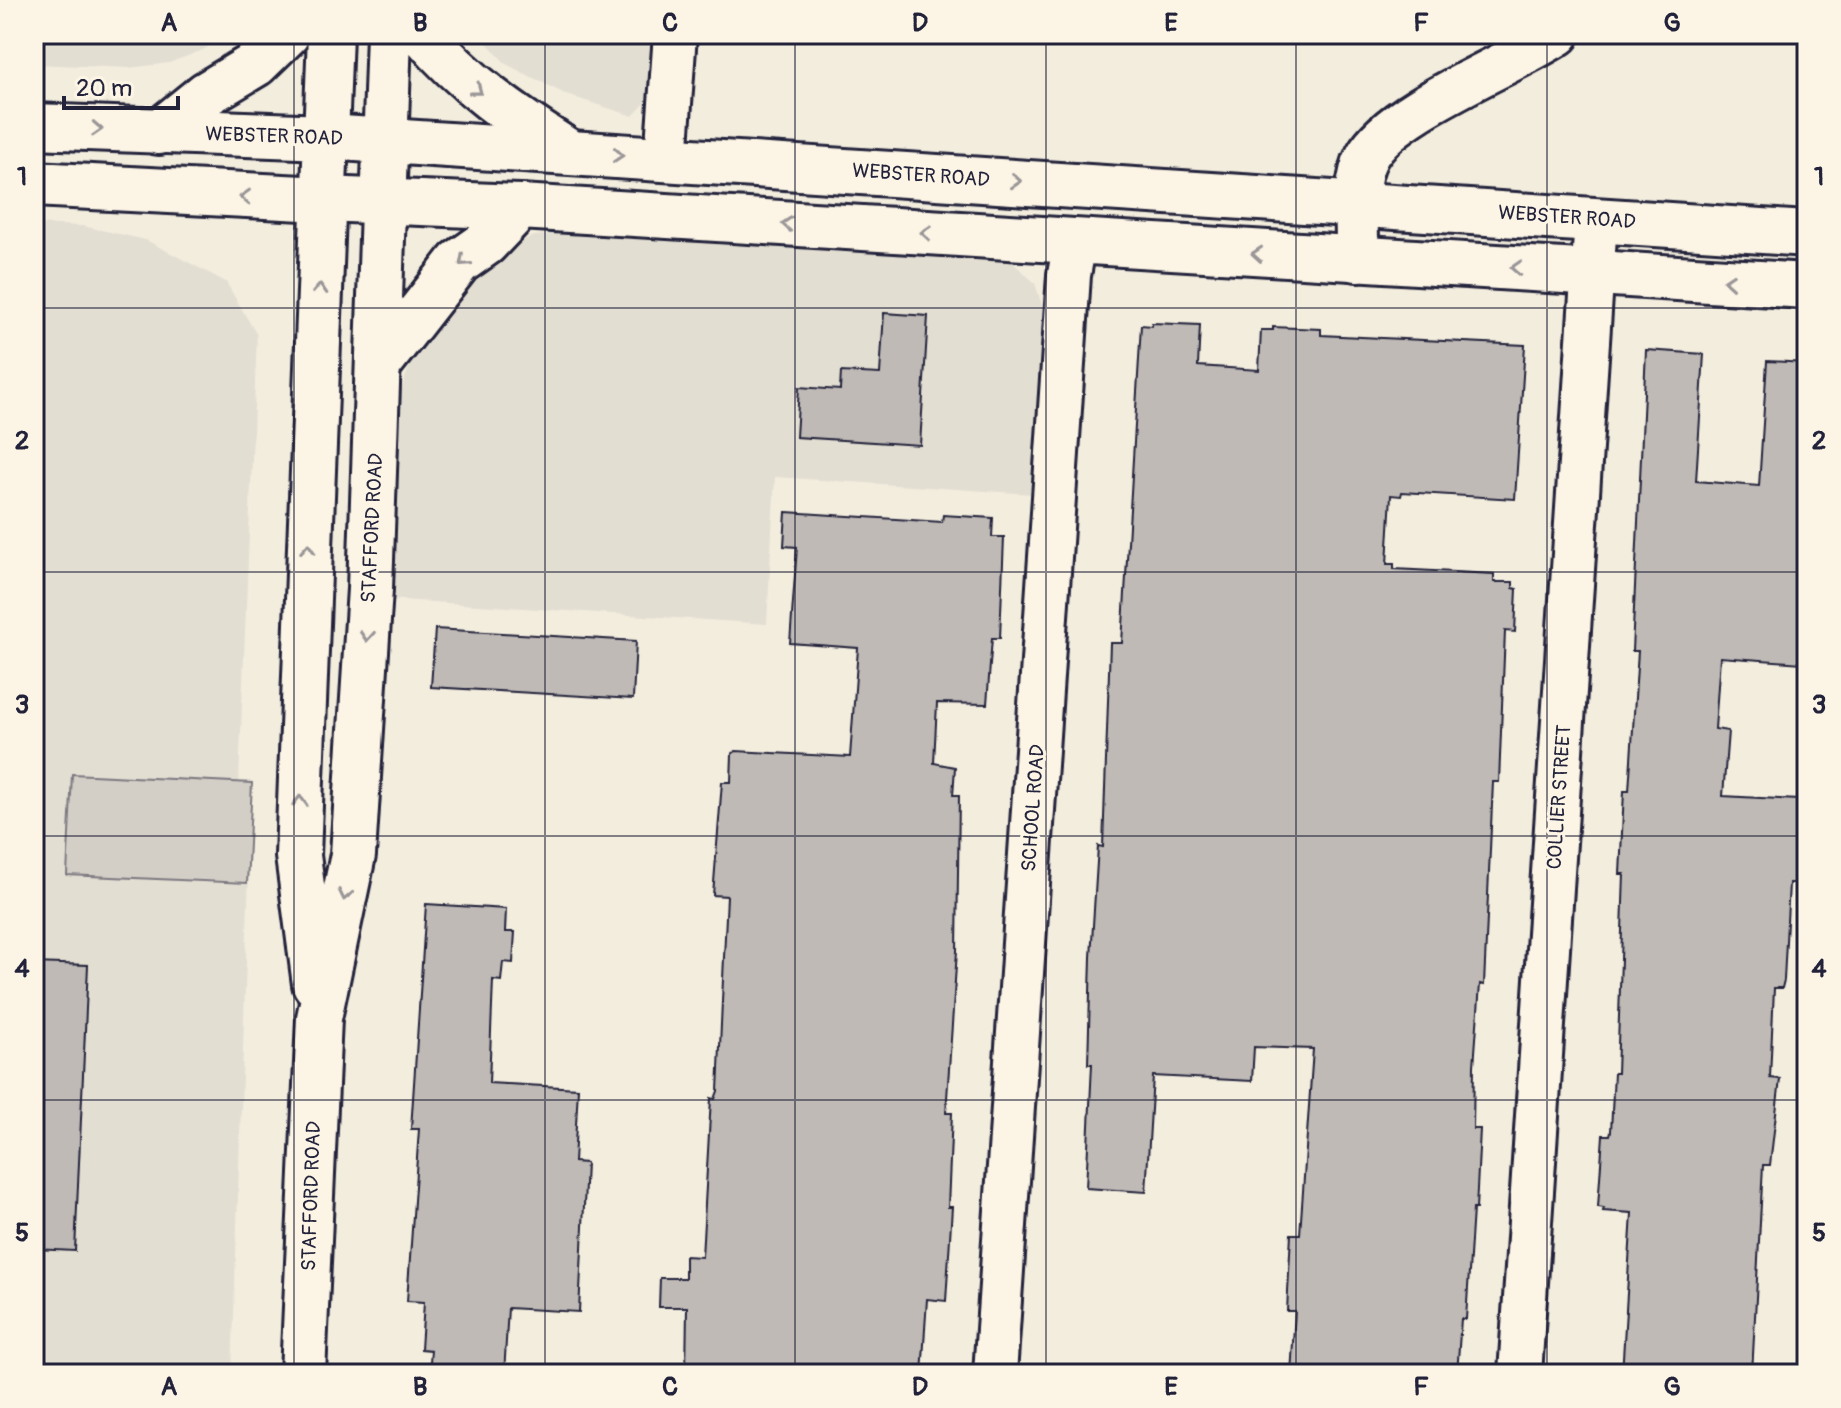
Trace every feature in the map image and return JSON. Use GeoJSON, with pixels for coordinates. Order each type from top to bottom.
{"type":"FeatureCollection","features":[{"type":"Feature","properties":{"kind":"main road"},"geometry":{"type":"LineString","coordinates":[[159,132],[206,94],[256,64],[287,34]]}},
{"type":"Feature","properties":{"kind":"main road","name":"STAFFORD ROAD"},"geometry":{"type":"LineString","coordinates":[[319,1018],[298,856],[330,34]]}},
{"type":"Feature","properties":{"kind":"main road","name":"STAFFORD ROAD"},"geometry":{"type":"LineString","coordinates":[[303,1374],[319,1018],[353,855],[380,363],[389,34]]}},
{"type":"Feature","properties":{"kind":"main road"},"geometry":{"type":"LineString","coordinates":[[423,34],[438,55],[467,82],[569,152]]}},
{"type":"Feature","properties":{"kind":"main road","name":"WEBSTER ROAD"},"geometry":{"type":"LineString","coordinates":[[34,126],[326,137],[1807,234]]}},
{"type":"Feature","properties":{"kind":"main road"},"geometry":{"type":"LineString","coordinates":[[34,184],[520,207],[1807,286]]}},
{"type":"Feature","properties":{"kind":"main road"},"geometry":{"type":"LineString","coordinates":[[380,363],[459,262],[486,243],[520,207]]}},
{"type":"Feature","properties":{"kind":"street"},"geometry":{"type":"LineString","coordinates":[[666,159],[675,34]]}},
{"type":"Feature","properties":{"kind":"street"},"geometry":{"type":"LineString","coordinates":[[1357,260],[1359,203],[1367,156],[1393,129],[1558,34]]}},
{"type":"Feature","properties":{"kind":"street","name":"COLLIER STREET"},"geometry":{"type":"LineString","coordinates":[[1520,1374],[1596,220]]}},
{"type":"Feature","properties":{"kind":"street","name":"SCHOOL ROAD"},"geometry":{"type":"LineString","coordinates":[[995,1374],[1069,275],[1075,242]]}},
{"type":"Feature","properties":{"kind":"shaded area"},"geometry":{"type":"Polygon","coordinates":[[[34,34],[227,34],[203,50],[169,63],[129,68],[34,64],[34,34]]]}},
{"type":"Feature","properties":{"kind":"shaded area"},"geometry":{"type":"Polygon","coordinates":[[[479,34],[654,34],[649,99],[633,116],[567,95],[506,64],[479,34]]]}},
{"type":"Feature","properties":{"kind":"shaded area"},"geometry":{"type":"Polygon","coordinates":[[[34,224],[83,226],[146,240],[226,282],[257,335],[239,782],[252,783],[232,1374],[34,1374],[34,224]]]}},
{"type":"Feature","properties":{"kind":"shaded area"},"geometry":{"type":"Polygon","coordinates":[[[579,231],[1009,259],[1035,283],[1044,312],[1032,494],[775,477],[767,624],[385,599],[398,399],[416,347],[437,311],[506,247],[534,236],[579,231]]]}},
{"type":"Feature","properties":{"kind":"shaded area"},"geometry":{"type":"Polygon","coordinates":[[[72,774],[252,783],[247,883],[67,875],[72,774]]]}},
{"type":"Feature","properties":{"kind":"building"},"geometry":{"type":"Polygon","coordinates":[[[884,313],[928,316],[920,445],[796,437],[799,387],[840,390],[841,372],[880,374],[884,313]]]}},
{"type":"Feature","properties":{"kind":"building"},"geometry":{"type":"Polygon","coordinates":[[[1152,323],[1200,325],[1198,366],[1259,370],[1261,330],[1273,330],[1273,327],[1321,329],[1321,335],[1525,345],[1515,499],[1402,492],[1401,496],[1391,495],[1387,564],[1394,564],[1394,569],[1494,574],[1494,582],[1513,582],[1513,588],[1517,589],[1515,632],[1505,631],[1499,782],[1493,782],[1484,985],[1480,984],[1474,1066],[1473,1129],[1480,1129],[1476,1209],[1473,1209],[1466,1319],[1461,1319],[1457,1374],[1291,1374],[1295,1311],[1287,1311],[1291,1234],[1300,1234],[1313,1049],[1254,1047],[1252,1081],[1153,1076],[1146,1192],[1086,1188],[1092,1064],[1088,1064],[1091,957],[1098,846],[1103,847],[1110,643],[1122,643],[1141,325],[1152,326],[1152,323]]]}},
{"type":"Feature","properties":{"kind":"building"},"geometry":{"type":"Polygon","coordinates":[[[1646,350],[1704,354],[1696,481],[1759,486],[1767,361],[1807,363],[1807,580],[1802,663],[1720,657],[1715,729],[1728,731],[1723,796],[1799,800],[1794,883],[1789,883],[1784,980],[1782,988],[1774,988],[1770,1078],[1780,1079],[1770,1165],[1763,1165],[1752,1374],[1622,1374],[1632,1213],[1603,1211],[1604,1208],[1598,1207],[1603,1135],[1610,1135],[1611,1131],[1614,1073],[1617,1073],[1624,874],[1620,874],[1624,791],[1629,791],[1638,651],[1632,651],[1646,350]]]}},
{"type":"Feature","properties":{"kind":"building"},"geometry":{"type":"Polygon","coordinates":[[[786,512],[942,522],[943,515],[993,518],[992,537],[1004,537],[1000,638],[992,638],[987,704],[937,703],[934,763],[955,767],[953,795],[959,795],[957,951],[946,1113],[952,1113],[948,1207],[952,1207],[946,1301],[927,1299],[922,1374],[686,1374],[687,1307],[659,1307],[660,1278],[685,1278],[685,1256],[702,1257],[711,1098],[715,1099],[718,1091],[727,896],[713,895],[722,782],[731,782],[732,754],[736,751],[850,757],[858,648],[790,643],[797,547],[784,546],[786,512]]]}},
{"type":"Feature","properties":{"kind":"building"},"geometry":{"type":"Polygon","coordinates":[[[435,629],[636,641],[633,699],[431,687],[435,629]]]}},
{"type":"Feature","properties":{"kind":"building"},"geometry":{"type":"Polygon","coordinates":[[[426,904],[506,909],[505,932],[515,932],[513,963],[503,962],[501,981],[493,980],[489,1083],[578,1088],[574,1162],[586,1163],[579,1312],[508,1308],[504,1374],[429,1374],[431,1350],[421,1349],[424,1302],[407,1301],[419,1129],[411,1129],[426,904]]]}},
{"type":"Feature","properties":{"kind":"building"},"geometry":{"type":"Polygon","coordinates":[[[34,963],[88,965],[75,1251],[34,1249],[34,963]]]}}]}
